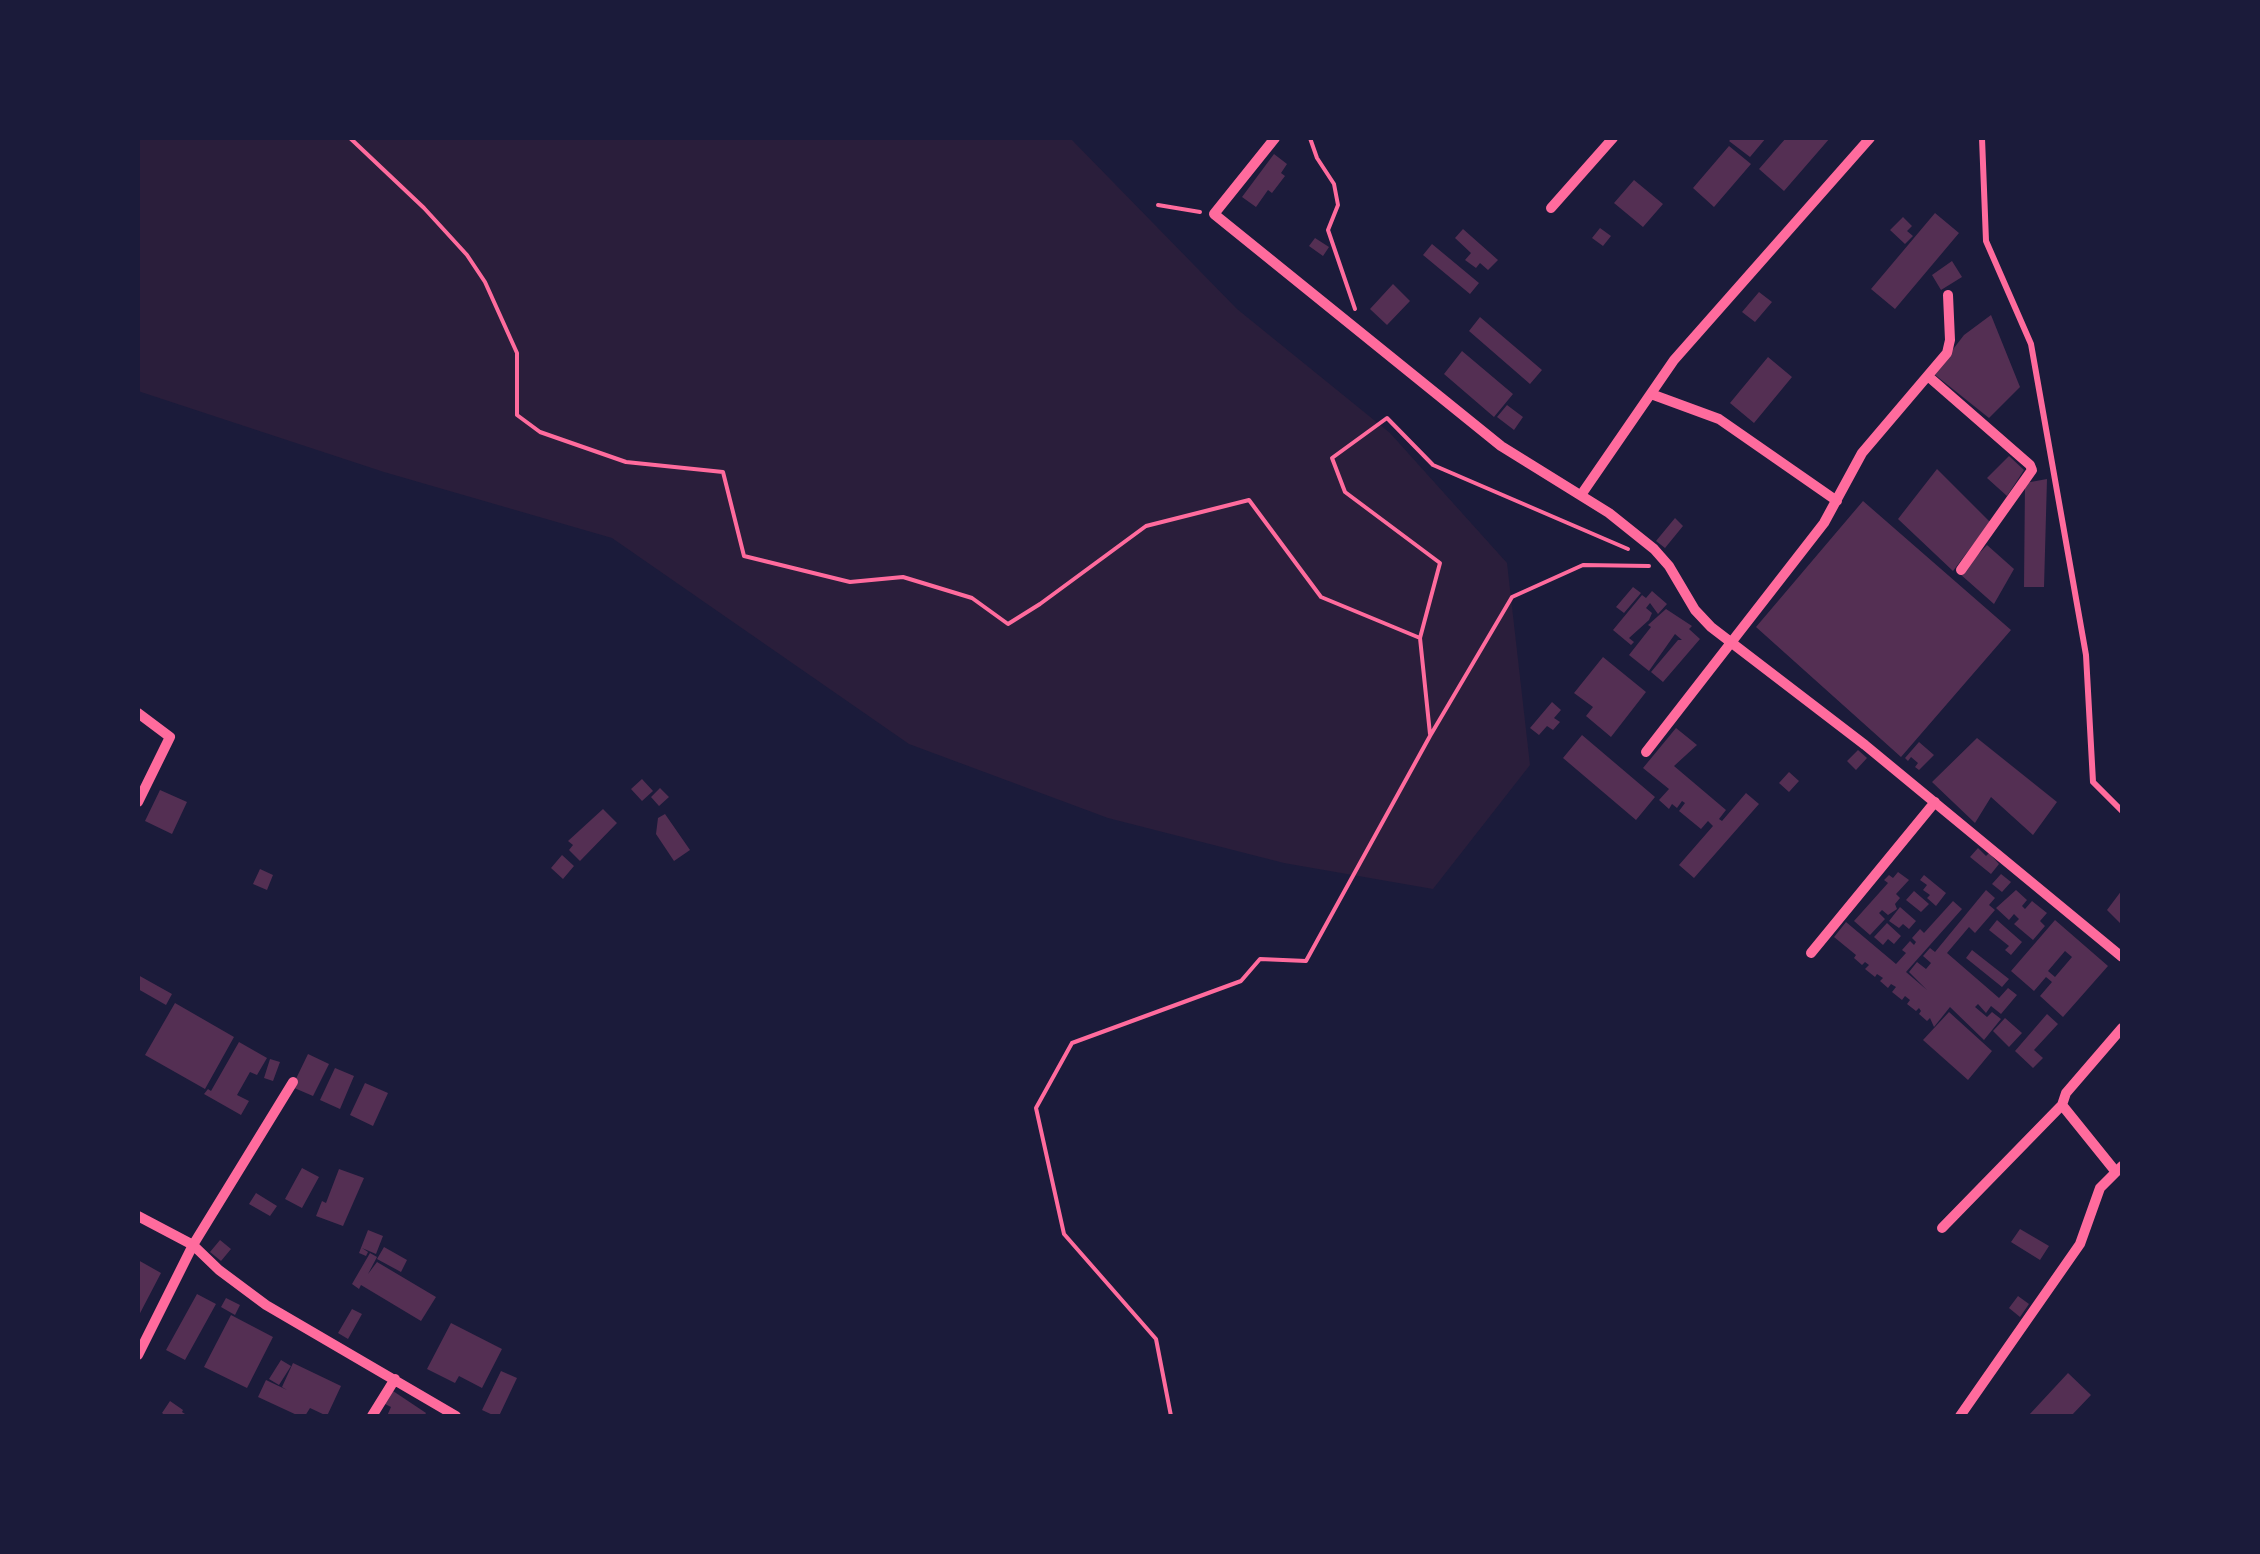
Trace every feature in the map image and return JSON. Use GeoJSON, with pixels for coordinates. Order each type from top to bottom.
{"type":"FeatureCollection","features":[{"type":"Feature","properties":{"kind":"street"},"geometry":{"type":"LineString","coordinates":[[1275,138],[1214,214],[1501,446],[1609,513],[1654,548],[1695,610],[1731,643],[1935,802],[2122,958]]}},
{"type":"Feature","properties":{"kind":"street"},"geometry":{"type":"LineString","coordinates":[[1551,208],[1613,138]]}},
{"type":"Feature","properties":{"kind":"street"},"geometry":{"type":"LineString","coordinates":[[1581,496],[1674,360],[1870,138]]}},
{"type":"Feature","properties":{"kind":"street"},"geometry":{"type":"LineString","coordinates":[[1646,752],[1824,523],[1862,453],[1930,376],[1950,347],[1948,295]]}},
{"type":"Feature","properties":{"kind":"street"},"geometry":{"type":"LineString","coordinates":[[1930,376],[2030,464],[2032,470],[1961,570]]}},
{"type":"Feature","properties":{"kind":"street"},"geometry":{"type":"LineString","coordinates":[[1651,394],[1719,419],[1837,501]]}},
{"type":"Feature","properties":{"kind":"street"},"geometry":{"type":"LineString","coordinates":[[138,713],[170,738],[138,802]]}},
{"type":"Feature","properties":{"kind":"street"},"geometry":{"type":"LineString","coordinates":[[1811,952],[1935,802]]}},
{"type":"Feature","properties":{"kind":"street"},"geometry":{"type":"LineString","coordinates":[[1942,1228],[2062,1105],[2066,1093],[2122,1028]]}},
{"type":"Feature","properties":{"kind":"street"},"geometry":{"type":"LineString","coordinates":[[138,1355],[193,1245],[293,1082]]}},
{"type":"Feature","properties":{"kind":"street"},"geometry":{"type":"LineString","coordinates":[[1960,1416],[2080,1244],[2100,1188],[2119,1169],[2062,1105]]}},
{"type":"Feature","properties":{"kind":"street"},"geometry":{"type":"LineString","coordinates":[[138,1216],[193,1245],[266,1306],[456,1416]]}},
{"type":"Feature","properties":{"kind":"street"},"geometry":{"type":"LineString","coordinates":[[372,1416],[395,1379]]}},
{"type":"Feature","properties":{"kind":"lane"},"geometry":{"type":"LineString","coordinates":[[1982,138],[1986,241],[2031,344],[2086,656],[2093,782],[2122,812]]}},
{"type":"Feature","properties":{"kind":"path"},"geometry":{"type":"LineString","coordinates":[[350,138],[424,208],[467,255],[485,282],[518,353],[517,414],[540,432],[626,462],[723,472],[744,556],[850,582],[903,577],[972,598],[1008,624],[1146,526],[1248,500],[1321,597],[1420,638]]}},
{"type":"Feature","properties":{"kind":"path"},"geometry":{"type":"LineString","coordinates":[[1310,138],[1317,158],[1334,184],[1338,205],[1328,230],[1364,337]]}},
{"type":"Feature","properties":{"kind":"path"},"geometry":{"type":"LineString","coordinates":[[1158,205],[1214,214]]}},
{"type":"Feature","properties":{"kind":"path"},"geometry":{"type":"LineString","coordinates":[[1430,736],[1420,638],[1440,562],[1345,492],[1332,458],[1387,418],[1434,465],[1633,551]]}},
{"type":"Feature","properties":{"kind":"path"},"geometry":{"type":"LineString","coordinates":[[1170,1416],[1156,1339],[1064,1234],[1036,1108],[1072,1043],[1241,981],[1260,960],[1306,961],[1512,597],[1583,565],[1669,566]]}},
{"type":"Feature","properties":{"kind":"shaded area"},"geometry":{"type":"Polygon","coordinates":[[[138,138],[1070,138],[1237,309],[1390,433],[1507,563],[1530,765],[1433,889],[1284,863],[1108,818],[909,744],[612,538],[384,472],[138,391],[138,138]]]}},
{"type":"Feature","properties":{"kind":"building"},"geometry":{"type":"Polygon","coordinates":[[[1766,138],[1750,157],[1729,141],[1766,138]]]}},
{"type":"Feature","properties":{"kind":"building"},"geometry":{"type":"Polygon","coordinates":[[[1786,138],[1830,138],[1784,191],[1759,169],[1786,138]]]}},
{"type":"Feature","properties":{"kind":"building"},"geometry":{"type":"Polygon","coordinates":[[[1729,146],[1751,164],[1714,207],[1693,188],[1729,146]]]}},
{"type":"Feature","properties":{"kind":"building"},"geometry":{"type":"Polygon","coordinates":[[[1274,154],[1287,164],[1281,173],[1285,176],[1256,207],[1242,197],[1274,154]]]}},
{"type":"Feature","properties":{"kind":"building"},"geometry":{"type":"Polygon","coordinates":[[[1634,180],[1663,204],[1643,227],[1614,203],[1634,180]]]}},
{"type":"Feature","properties":{"kind":"building"},"geometry":{"type":"Polygon","coordinates":[[[1935,213],[1959,233],[1895,309],[1871,289],[1935,213]]]}},
{"type":"Feature","properties":{"kind":"building"},"geometry":{"type":"Polygon","coordinates":[[[1903,217],[1912,226],[1907,231],[1913,236],[1905,244],[1890,230],[1903,217]]]}},
{"type":"Feature","properties":{"kind":"building"},"geometry":{"type":"Polygon","coordinates":[[[1600,228],[1611,236],[1603,246],[1592,238],[1600,228]]]}},
{"type":"Feature","properties":{"kind":"building"},"geometry":{"type":"Polygon","coordinates":[[[1463,229],[1498,260],[1488,270],[1480,263],[1476,268],[1465,260],[1471,253],[1455,238],[1463,229]]]}},
{"type":"Feature","properties":{"kind":"building"},"geometry":{"type":"Polygon","coordinates":[[[1315,238],[1329,247],[1323,256],[1309,246],[1315,238]]]}},
{"type":"Feature","properties":{"kind":"building"},"geometry":{"type":"Polygon","coordinates":[[[1432,244],[1479,283],[1470,294],[1423,255],[1432,244]]]}},
{"type":"Feature","properties":{"kind":"building"},"geometry":{"type":"Polygon","coordinates":[[[1952,261],[1962,277],[1941,290],[1932,275],[1952,261]]]}},
{"type":"Feature","properties":{"kind":"building"},"geometry":{"type":"Polygon","coordinates":[[[1393,284],[1410,301],[1387,325],[1370,309],[1393,284]]]}},
{"type":"Feature","properties":{"kind":"building"},"geometry":{"type":"Polygon","coordinates":[[[1759,292],[1772,302],[1755,322],[1742,312],[1759,292]]]}},
{"type":"Feature","properties":{"kind":"building"},"geometry":{"type":"Polygon","coordinates":[[[1991,315],[2020,387],[1989,418],[1934,374],[1964,335],[1991,315]]]}},
{"type":"Feature","properties":{"kind":"building"},"geometry":{"type":"Polygon","coordinates":[[[1480,317],[1542,370],[1530,384],[1469,331],[1480,317]]]}},
{"type":"Feature","properties":{"kind":"building"},"geometry":{"type":"Polygon","coordinates":[[[1462,351],[1513,394],[1494,417],[1444,374],[1462,351]]]}},
{"type":"Feature","properties":{"kind":"building"},"geometry":{"type":"Polygon","coordinates":[[[1768,357],[1792,377],[1754,423],[1730,403],[1768,357]]]}},
{"type":"Feature","properties":{"kind":"building"},"geometry":{"type":"Polygon","coordinates":[[[1507,405],[1523,417],[1514,430],[1497,417],[1507,405]]]}},
{"type":"Feature","properties":{"kind":"building"},"geometry":{"type":"Polygon","coordinates":[[[2009,456],[2024,470],[2007,496],[1987,478],[2009,456]]]}},
{"type":"Feature","properties":{"kind":"building"},"geometry":{"type":"Polygon","coordinates":[[[1937,469],[1990,522],[1953,571],[1898,519],[1937,469]]]}},
{"type":"Feature","properties":{"kind":"building"},"geometry":{"type":"Polygon","coordinates":[[[2047,479],[2044,587],[2024,587],[2025,483],[2047,479]]]}},
{"type":"Feature","properties":{"kind":"building"},"geometry":{"type":"Polygon","coordinates":[[[1863,501],[2011,630],[1901,757],[1756,627],[1863,501]]]}},
{"type":"Feature","properties":{"kind":"building"},"geometry":{"type":"Polygon","coordinates":[[[1675,518],[1683,526],[1665,548],[1656,541],[1675,518]]]}},
{"type":"Feature","properties":{"kind":"building"},"geometry":{"type":"Polygon","coordinates":[[[1987,545],[2014,569],[1994,604],[1960,574],[1987,545]]]}},
{"type":"Feature","properties":{"kind":"building"},"geometry":{"type":"Polygon","coordinates":[[[1633,587],[1641,593],[1624,613],[1616,607],[1633,587]]]}},
{"type":"Feature","properties":{"kind":"building"},"geometry":{"type":"Polygon","coordinates":[[[1652,591],[1667,604],[1658,614],[1650,603],[1646,608],[1652,613],[1649,620],[1629,638],[1634,642],[1631,645],[1613,630],[1642,595],[1646,598],[1652,591]]]}},
{"type":"Feature","properties":{"kind":"building"},"geometry":{"type":"Polygon","coordinates":[[[1666,609],[1692,626],[1689,629],[1700,639],[1663,682],[1651,672],[1682,640],[1675,634],[1649,671],[1629,655],[1651,627],[1648,625],[1666,609]]]}},
{"type":"Feature","properties":{"kind":"building"},"geometry":{"type":"Polygon","coordinates":[[[1603,657],[1646,692],[1611,737],[1586,716],[1593,707],[1574,693],[1603,657]]]}},
{"type":"Feature","properties":{"kind":"building"},"geometry":{"type":"Polygon","coordinates":[[[1552,702],[1561,710],[1554,718],[1560,722],[1553,730],[1547,726],[1539,735],[1530,728],[1552,702]]]}},
{"type":"Feature","properties":{"kind":"building"},"geometry":{"type":"Polygon","coordinates":[[[1676,728],[1697,745],[1674,766],[1726,810],[1719,819],[1722,821],[1746,793],[1759,804],[1694,878],[1679,865],[1713,826],[1708,821],[1701,829],[1679,811],[1685,803],[1682,801],[1677,808],[1672,804],[1669,809],[1659,800],[1669,789],[1643,768],[1676,728]]]}},
{"type":"Feature","properties":{"kind":"building"},"geometry":{"type":"Polygon","coordinates":[[[1582,735],[1655,797],[1636,820],[1563,758],[1582,735]]]}},
{"type":"Feature","properties":{"kind":"building"},"geometry":{"type":"Polygon","coordinates":[[[1977,738],[2057,802],[2033,835],[1991,797],[1975,823],[1932,782],[1977,738]]]}},
{"type":"Feature","properties":{"kind":"building"},"geometry":{"type":"Polygon","coordinates":[[[1919,742],[1934,755],[1919,770],[1911,757],[1908,761],[1905,758],[1919,742]]]}},
{"type":"Feature","properties":{"kind":"building"},"geometry":{"type":"Polygon","coordinates":[[[1858,750],[1867,758],[1856,770],[1847,761],[1858,750]]]}},
{"type":"Feature","properties":{"kind":"building"},"geometry":{"type":"Polygon","coordinates":[[[1789,772],[1799,781],[1789,792],[1779,783],[1789,772]]]}},
{"type":"Feature","properties":{"kind":"building"},"geometry":{"type":"Polygon","coordinates":[[[642,779],[653,791],[642,801],[631,789],[642,779]]]}},
{"type":"Feature","properties":{"kind":"building"},"geometry":{"type":"Polygon","coordinates":[[[660,788],[669,797],[659,806],[651,797],[660,788]]]}},
{"type":"Feature","properties":{"kind":"building"},"geometry":{"type":"Polygon","coordinates":[[[160,790],[187,802],[172,834],[145,821],[160,790]]]}},
{"type":"Feature","properties":{"kind":"building"},"geometry":{"type":"Polygon","coordinates":[[[603,809],[617,823],[580,861],[569,850],[573,845],[568,841],[603,809]]]}},
{"type":"Feature","properties":{"kind":"building"},"geometry":{"type":"Polygon","coordinates":[[[665,814],[690,850],[674,861],[656,834],[658,818],[665,814]]]}},
{"type":"Feature","properties":{"kind":"building"},"geometry":{"type":"Polygon","coordinates":[[[1978,848],[1999,864],[1991,874],[1970,857],[1978,848]]]}},
{"type":"Feature","properties":{"kind":"building"},"geometry":{"type":"Polygon","coordinates":[[[562,855],[574,866],[563,879],[551,868],[562,855]]]}},
{"type":"Feature","properties":{"kind":"building"},"geometry":{"type":"Polygon","coordinates":[[[260,869],[273,875],[267,890],[253,884],[260,869]]]}},
{"type":"Feature","properties":{"kind":"building"},"geometry":{"type":"Polygon","coordinates":[[[1898,872],[1909,880],[1896,894],[1900,898],[1895,904],[1897,909],[1888,915],[1882,910],[1879,913],[1885,919],[1870,935],[1854,921],[1888,883],[1884,880],[1898,872]]]}},
{"type":"Feature","properties":{"kind":"building"},"geometry":{"type":"Polygon","coordinates":[[[2001,874],[2011,882],[2002,892],[1992,884],[2001,874]]]}},
{"type":"Feature","properties":{"kind":"building"},"geometry":{"type":"Polygon","coordinates":[[[1924,875],[1946,893],[1936,906],[1923,890],[1927,885],[1920,880],[1924,875]]]}},
{"type":"Feature","properties":{"kind":"building"},"geometry":{"type":"Polygon","coordinates":[[[1986,890],[1995,898],[1989,905],[1995,910],[1975,933],[1969,927],[1947,953],[1999,998],[2008,988],[2017,995],[2001,1014],[1991,1006],[1986,1013],[1978,1004],[1975,1007],[1987,1017],[1992,1012],[2001,1019],[1984,1040],[1950,1007],[1934,1027],[1930,1018],[1927,1021],[1919,1014],[1919,1008],[1916,1011],[1907,1004],[1910,1000],[1905,996],[1902,1000],[1892,992],[1896,987],[1891,984],[1888,988],[1880,981],[1883,978],[1865,969],[1869,965],[1862,965],[1834,937],[1846,922],[1896,964],[1910,941],[1914,945],[1912,938],[1920,929],[1924,933],[1953,901],[1962,909],[1906,972],[1927,990],[1909,972],[1917,962],[1926,969],[1931,963],[1923,956],[1930,948],[1935,952],[1986,890]]]}},
{"type":"Feature","properties":{"kind":"building"},"geometry":{"type":"Polygon","coordinates":[[[2016,890],[2027,900],[2022,906],[2025,909],[2032,901],[2047,913],[2040,921],[2045,926],[2033,940],[2014,924],[2019,919],[2014,914],[2009,920],[1996,908],[2016,890]]]}},
{"type":"Feature","properties":{"kind":"building"},"geometry":{"type":"Polygon","coordinates":[[[2122,890],[2122,925],[2107,910],[2122,890]]]}},
{"type":"Feature","properties":{"kind":"building"},"geometry":{"type":"Polygon","coordinates":[[[1914,891],[1929,904],[1921,912],[1906,900],[1914,891]]]}},
{"type":"Feature","properties":{"kind":"building"},"geometry":{"type":"Polygon","coordinates":[[[1900,907],[1916,921],[1909,929],[1889,921],[1900,907]]]}},
{"type":"Feature","properties":{"kind":"building"},"geometry":{"type":"Polygon","coordinates":[[[1997,920],[2022,942],[2011,955],[2005,950],[2009,946],[1989,930],[1997,920]]]}},
{"type":"Feature","properties":{"kind":"building"},"geometry":{"type":"Polygon","coordinates":[[[2055,920],[2108,966],[2063,1017],[2040,996],[2052,982],[2046,977],[2034,991],[2011,971],[2055,920]],[[2065,951],[2048,971],[2055,977],[2072,957],[2065,951]]]}},
{"type":"Feature","properties":{"kind":"building"},"geometry":{"type":"Polygon","coordinates":[[[1887,923],[1901,936],[1894,944],[1888,939],[1883,945],[1874,937],[1887,923]]]}},
{"type":"Feature","properties":{"kind":"building"},"geometry":{"type":"Polygon","coordinates":[[[1972,950],[2009,979],[2002,987],[1966,958],[1972,950]]]}},
{"type":"Feature","properties":{"kind":"building"},"geometry":{"type":"Polygon","coordinates":[[[138,975],[172,994],[166,1005],[138,989],[138,975]]]}},
{"type":"Feature","properties":{"kind":"building"},"geometry":{"type":"Polygon","coordinates":[[[175,1003],[234,1037],[205,1089],[145,1055],[175,1003]]]}},
{"type":"Feature","properties":{"kind":"building"},"geometry":{"type":"Polygon","coordinates":[[[1949,1012],[1992,1051],[1968,1080],[1923,1040],[1949,1012]]]}},
{"type":"Feature","properties":{"kind":"building"},"geometry":{"type":"Polygon","coordinates":[[[2047,1014],[2058,1024],[2034,1050],[2043,1058],[2033,1068],[2015,1051],[2047,1014]]]}},
{"type":"Feature","properties":{"kind":"building"},"geometry":{"type":"Polygon","coordinates":[[[2005,1018],[2022,1033],[2009,1047],[1993,1031],[2005,1018]]]}},
{"type":"Feature","properties":{"kind":"building"},"geometry":{"type":"Polygon","coordinates":[[[239,1042],[267,1058],[257,1075],[250,1072],[237,1095],[249,1101],[241,1115],[204,1094],[208,1089],[211,1091],[239,1042]]]}},
{"type":"Feature","properties":{"kind":"building"},"geometry":{"type":"Polygon","coordinates":[[[308,1054],[329,1064],[313,1096],[292,1087],[308,1054]]]}},
{"type":"Feature","properties":{"kind":"building"},"geometry":{"type":"Polygon","coordinates":[[[270,1059],[280,1062],[273,1081],[264,1078],[270,1059]]]}},
{"type":"Feature","properties":{"kind":"building"},"geometry":{"type":"Polygon","coordinates":[[[335,1068],[354,1076],[340,1109],[320,1100],[335,1068]]]}},
{"type":"Feature","properties":{"kind":"building"},"geometry":{"type":"Polygon","coordinates":[[[365,1083],[388,1093],[373,1126],[350,1115],[365,1083]]]}},
{"type":"Feature","properties":{"kind":"building"},"geometry":{"type":"Polygon","coordinates":[[[302,1168],[319,1177],[302,1208],[285,1199],[302,1168]]]}},
{"type":"Feature","properties":{"kind":"building"},"geometry":{"type":"Polygon","coordinates":[[[339,1169],[364,1178],[343,1226],[316,1216],[322,1201],[326,1203],[339,1169]]]}},
{"type":"Feature","properties":{"kind":"building"},"geometry":{"type":"Polygon","coordinates":[[[256,1193],[277,1206],[270,1216],[249,1204],[256,1193]]]}},
{"type":"Feature","properties":{"kind":"building"},"geometry":{"type":"Polygon","coordinates":[[[2020,1229],[2049,1246],[2040,1260],[2011,1242],[2020,1229]]]}},
{"type":"Feature","properties":{"kind":"building"},"geometry":{"type":"Polygon","coordinates":[[[368,1230],[383,1236],[376,1254],[362,1248],[368,1252],[366,1256],[359,1253],[368,1230]]]}},
{"type":"Feature","properties":{"kind":"building"},"geometry":{"type":"Polygon","coordinates":[[[220,1240],[231,1249],[221,1261],[210,1252],[220,1240]]]}},
{"type":"Feature","properties":{"kind":"building"},"geometry":{"type":"Polygon","coordinates":[[[384,1247],[407,1260],[401,1272],[377,1259],[384,1247]]]}},
{"type":"Feature","properties":{"kind":"building"},"geometry":{"type":"Polygon","coordinates":[[[370,1253],[377,1257],[368,1274],[377,1262],[436,1297],[421,1321],[361,1285],[359,1289],[352,1284],[370,1253]]]}},
{"type":"Feature","properties":{"kind":"building"},"geometry":{"type":"Polygon","coordinates":[[[138,1260],[161,1273],[138,1317],[138,1260]]]}},
{"type":"Feature","properties":{"kind":"building"},"geometry":{"type":"Polygon","coordinates":[[[197,1294],[216,1304],[185,1360],[166,1350],[197,1294]]]}},
{"type":"Feature","properties":{"kind":"building"},"geometry":{"type":"Polygon","coordinates":[[[2018,1296],[2029,1304],[2020,1317],[2009,1308],[2018,1296]]]}},
{"type":"Feature","properties":{"kind":"building"},"geometry":{"type":"Polygon","coordinates":[[[226,1298],[240,1305],[235,1315],[221,1307],[226,1298]]]}},
{"type":"Feature","properties":{"kind":"building"},"geometry":{"type":"Polygon","coordinates":[[[352,1309],[362,1314],[348,1339],[338,1333],[352,1309]]]}},
{"type":"Feature","properties":{"kind":"building"},"geometry":{"type":"Polygon","coordinates":[[[231,1315],[273,1337],[247,1388],[204,1367],[231,1315]]]}},
{"type":"Feature","properties":{"kind":"building"},"geometry":{"type":"Polygon","coordinates":[[[451,1323],[502,1349],[482,1388],[459,1376],[455,1383],[427,1369],[451,1323]]]}},
{"type":"Feature","properties":{"kind":"building"},"geometry":{"type":"Polygon","coordinates":[[[281,1360],[291,1366],[279,1385],[269,1379],[281,1360]]]}},
{"type":"Feature","properties":{"kind":"building"},"geometry":{"type":"Polygon","coordinates":[[[293,1363],[341,1386],[327,1416],[310,1408],[305,1416],[299,1416],[258,1397],[266,1380],[287,1390],[282,1387],[293,1363]]]}},
{"type":"Feature","properties":{"kind":"building"},"geometry":{"type":"Polygon","coordinates":[[[501,1371],[517,1378],[499,1416],[495,1416],[482,1410],[501,1371]]]}},
{"type":"Feature","properties":{"kind":"building"},"geometry":{"type":"Polygon","coordinates":[[[2068,1373],[2091,1395],[2071,1416],[2030,1416],[2029,1415],[2068,1373]]]}},
{"type":"Feature","properties":{"kind":"building"},"geometry":{"type":"Polygon","coordinates":[[[390,1389],[426,1413],[424,1416],[387,1416],[391,1407],[383,1403],[390,1389]]]}},
{"type":"Feature","properties":{"kind":"building"},"geometry":{"type":"Polygon","coordinates":[[[170,1401],[183,1410],[188,1416],[162,1413],[170,1401]]]}}]}
